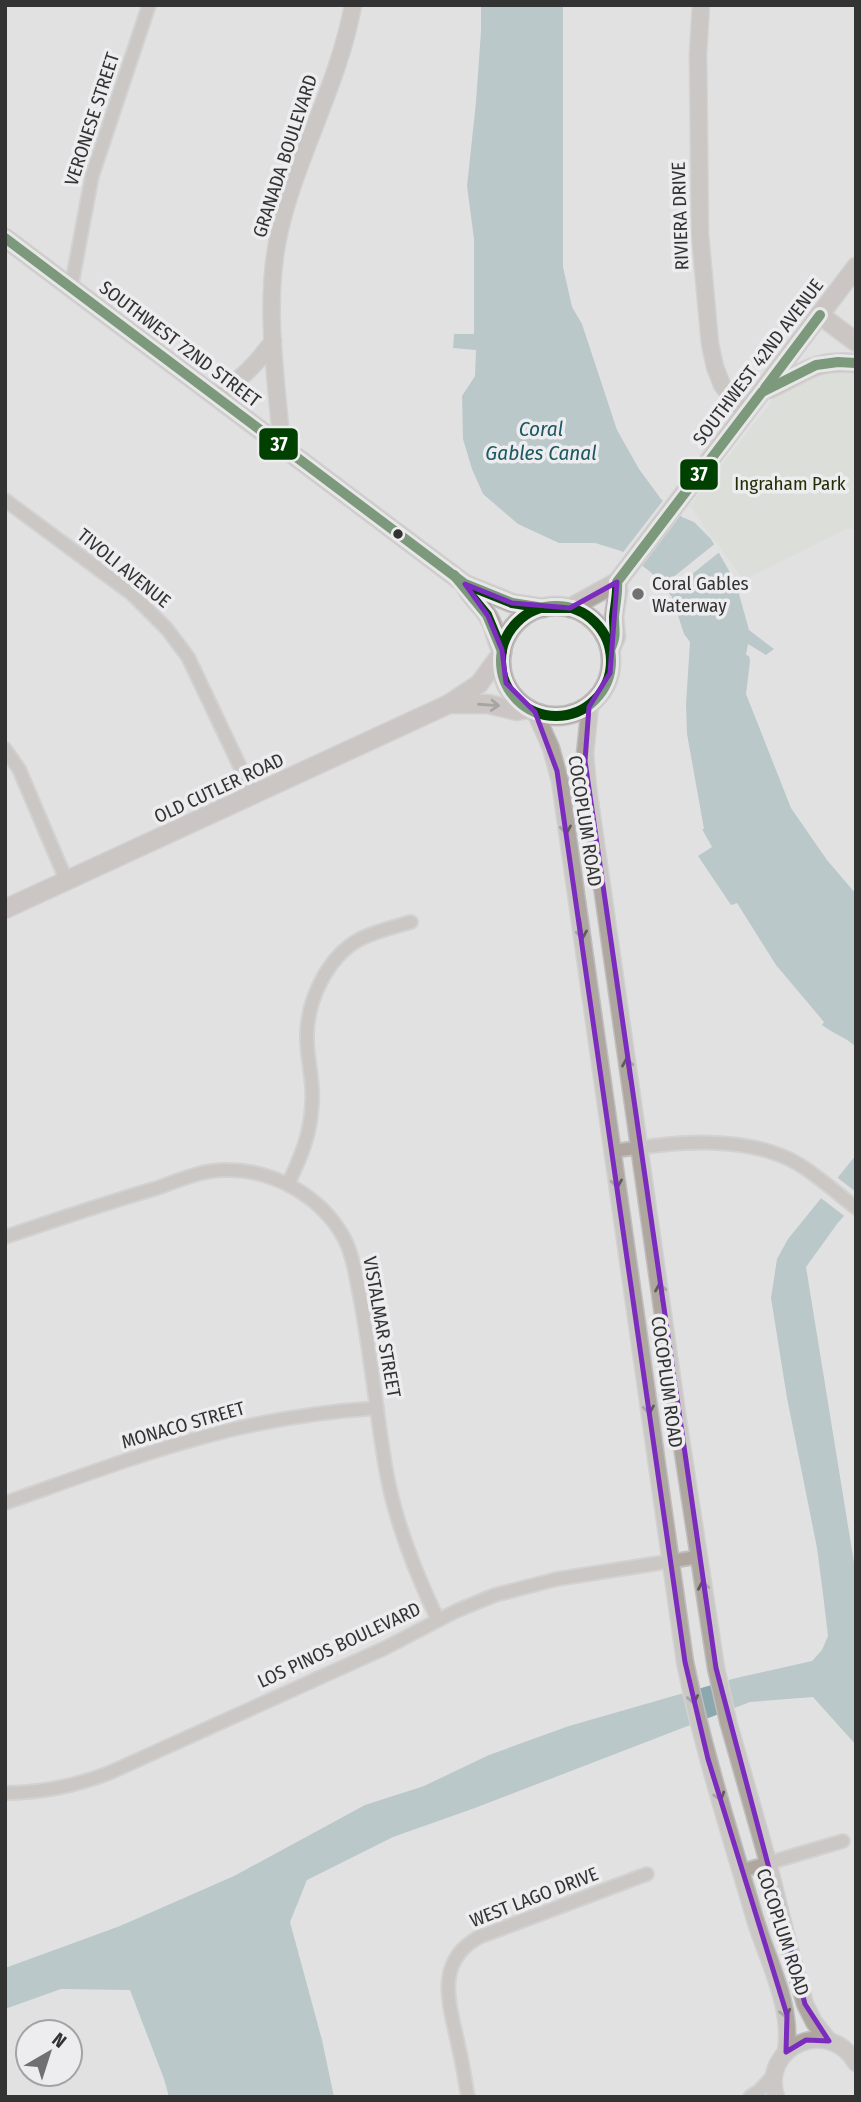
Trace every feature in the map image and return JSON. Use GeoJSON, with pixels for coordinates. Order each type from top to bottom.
{"type":"FeatureCollection","features":[{"type":"Feature","properties":{"kind":"main road","name":"SOUTHWEST 72ND STREET"},"geometry":{"type":"LineString","coordinates":[[5,238],[465,584],[512,603],[544,607]]}},
{"type":"Feature","properties":{"kind":"main road","name":"SOUTHWEST 42ND AVENUE"},"geometry":{"type":"LineString","coordinates":[[570,608],[622,575],[856,267]]}},
{"type":"Feature","properties":{"kind":"main road"},"geometry":{"type":"LineString","coordinates":[[820,315],[856,342]]}},
{"type":"Feature","properties":{"kind":"main road"},"geometry":{"type":"LineString","coordinates":[[762,392],[816,365],[856,363]]}},
{"type":"Feature","properties":{"kind":"main road"},"geometry":{"type":"LineString","coordinates":[[610,650],[616,638],[614,617],[622,575]]}},
{"type":"Feature","properties":{"kind":"main road","name":"SOUTHWEST 72ND STREET"},"geometry":{"type":"LineString","coordinates":[[465,584],[467,591],[492,623],[502,652]]}},
{"type":"Feature","properties":{"kind":"main road"},"geometry":{"type":"LineString","coordinates":[[544,607],[570,608],[593,620],[601,629],[612,662],[607,684],[590,705],[573,714],[550,716],[519,702],[506,683],[501,666],[502,652],[505,640],[514,625],[528,614],[544,607]]}},
{"type":"Feature","properties":{"kind":"main road","name":"OLD CUTLER ROAD"},"geometry":{"type":"LineString","coordinates":[[5,909],[449,704],[479,684],[502,652]]}},
{"type":"Feature","properties":{"kind":"main road","name":"OLD CUTLER ROAD"},"geometry":{"type":"LineString","coordinates":[[449,704],[488,704],[517,711],[532,710]]}},
{"type":"Feature","properties":{"kind":"street","name":"VERONESE STREET"},"geometry":{"type":"LineString","coordinates":[[71,288],[92,176],[149,5]]}},
{"type":"Feature","properties":{"kind":"street","name":"GRANADA BOULEVARD"},"geometry":{"type":"LineString","coordinates":[[282,448],[271,287],[280,228],[334,74],[353,5]]}},
{"type":"Feature","properties":{"kind":"street","name":"RIVIERA DRIVE"},"geometry":{"type":"LineString","coordinates":[[701,5],[698,90],[700,235],[710,344],[720,380],[745,414]]}},
{"type":"Feature","properties":{"kind":"street"},"geometry":{"type":"LineString","coordinates":[[215,397],[247,374],[273,341]]}},
{"type":"Feature","properties":{"kind":"street","name":"TIVOLI AVENUE"},"geometry":{"type":"LineString","coordinates":[[5,500],[132,594],[179,642],[254,796]]}},
{"type":"Feature","properties":{"kind":"street","name":"COCOPLUM ROAD"},"geometry":{"type":"LineString","coordinates":[[590,705],[585,761],[714,1658],[728,1721],[805,2004],[814,2022],[829,2040],[841,2046],[854,2058]]}},
{"type":"Feature","properties":{"kind":"street","name":"COCOPLUM ROAD"},"geometry":{"type":"LineString","coordinates":[[532,710],[551,748],[559,781],[685,1662],[699,1725],[741,1871],[787,2015],[786,2052],[778,2063],[774,2076]]}},
{"type":"Feature","properties":{"kind":"street"},"geometry":{"type":"LineString","coordinates":[[5,749],[13,758],[31,796],[67,882]]}},
{"type":"Feature","properties":{"kind":"street"},"geometry":{"type":"LineString","coordinates":[[288,1184],[306,1143],[311,1119],[313,1090],[307,1025],[319,986],[333,963],[354,943],[411,922]]}},
{"type":"Feature","properties":{"kind":"street"},"geometry":{"type":"LineString","coordinates":[[613,1151],[695,1143],[751,1147],[788,1159],[811,1172],[856,1208]]}},
{"type":"Feature","properties":{"kind":"street","name":"VISTALMAR STREET"},"geometry":{"type":"LineString","coordinates":[[5,1237],[204,1173],[228,1170],[256,1173],[288,1184],[326,1214],[340,1231],[349,1249],[368,1344],[386,1470],[396,1512],[415,1570],[438,1620]]}},
{"type":"Feature","properties":{"kind":"street","name":"MONACO STREET"},"geometry":{"type":"LineString","coordinates":[[5,1503],[201,1437],[282,1419],[377,1408]]}},
{"type":"Feature","properties":{"kind":"street","name":"LOS PINOS BOULEVARD"},"geometry":{"type":"LineString","coordinates":[[5,1793],[50,1790],[109,1773],[385,1648],[475,1602],[539,1582],[698,1557]]}},
{"type":"Feature","properties":{"kind":"street"},"geometry":{"type":"LineString","coordinates":[[741,1871],[843,1842]]}},
{"type":"Feature","properties":{"kind":"street","name":"WEST LAGO DRIVE"},"geometry":{"type":"LineString","coordinates":[[468,2097],[447,1992],[450,1973],[462,1951],[480,1937],[647,1874]]}},
{"type":"Feature","properties":{"kind":"street"},"geometry":{"type":"LineString","coordinates":[[786,2052],[806,2040],[829,2040]]}},
{"type":"Feature","properties":{"kind":"street"},"geometry":{"type":"LineString","coordinates":[[750,2097],[774,2076]]}},
{"type":"Feature","properties":{"kind":"street"},"geometry":{"type":"LineString","coordinates":[[774,2076],[776,2097]]}},
{"type":"Feature","properties":{"kind":"highlighted area"},"geometry":{"type":"Polygon","coordinates":[[[617,582],[610,673],[589,707],[585,761],[716,1668],[805,2004],[829,2041],[806,2040],[786,2052],[787,2015],[708,1759],[685,1662],[557,771],[535,712],[506,683],[502,650],[488,616],[465,584],[512,603],[570,608],[617,582]]]}},
{"type":"Feature","properties":{"kind":"green space","name":"Ingraham Park"},"geometry":{"type":"Polygon","coordinates":[[[856,369],[856,529],[847,529],[744,580],[690,505],[776,396],[806,373],[856,369]]]}},
{"type":"Feature","properties":{"kind":"water","name":"Coral Gables Canal"},"geometry":{"type":"Polygon","coordinates":[[[481,5],[563,5],[563,267],[572,307],[582,324],[617,430],[639,469],[661,499],[682,517],[694,522],[711,539],[736,583],[749,630],[774,649],[766,655],[748,644],[746,655],[750,661],[746,694],[791,808],[827,860],[856,894],[856,1047],[822,1025],[824,1022],[776,965],[737,903],[731,905],[698,856],[712,847],[702,829],[687,734],[690,642],[684,634],[672,597],[656,577],[621,551],[595,543],[559,543],[518,524],[483,494],[472,469],[463,439],[462,396],[475,376],[476,350],[453,348],[454,334],[474,334],[474,239],[467,186],[476,102],[481,5]]]}},
{"type":"Feature","properties":{"kind":"water"},"geometry":{"type":"Polygon","coordinates":[[[856,1155],[856,1202],[806,1267],[856,1575],[856,1745],[813,1697],[750,1702],[393,1837],[307,1880],[290,1922],[322,2040],[334,2097],[169,2097],[130,1990],[61,1989],[5,2009],[5,1968],[120,1926],[234,1876],[365,1805],[424,1786],[489,1755],[569,1726],[736,1678],[812,1661],[822,1650],[828,1636],[817,1548],[787,1398],[771,1298],[777,1259],[788,1239],[856,1155]]]}},
{"type":"Feature","properties":{"kind":"pier"},"geometry":{"type":"Polygon","coordinates":[[[665,498],[683,512],[640,568],[621,555],[665,498]]]}},
{"type":"Feature","properties":{"kind":"pier"},"geometry":{"type":"Polygon","coordinates":[[[717,542],[722,550],[666,595],[661,587],[717,542]]]}},
{"type":"Feature","properties":{"kind":"pier"},"geometry":{"type":"Polygon","coordinates":[[[834,1175],[856,1192],[856,1207],[847,1218],[817,1195],[834,1175]]]}},
{"type":"Feature","properties":{"kind":"transit line","name":"37"},"geometry":{"type":"LineString","coordinates":[[5,238],[465,584],[512,603],[544,608],[570,608]]}},
{"type":"Feature","properties":{"kind":"transit line","name":"37"},"geometry":{"type":"LineString","coordinates":[[765,388],[820,315]]}},
{"type":"Feature","properties":{"kind":"transit line","name":"37"},"geometry":{"type":"LineString","coordinates":[[610,650],[614,637],[617,582],[762,392],[816,365],[856,363]]}},
{"type":"Feature","properties":{"kind":"transit line","name":"37"},"geometry":{"type":"LineString","coordinates":[[454,575],[487,615],[502,651]]}},
{"type":"Feature","properties":{"kind":"transit line","name":"37"},"geometry":{"type":"LineString","coordinates":[[556,606],[577,610],[595,622],[607,640],[611,661],[607,682],[595,700],[577,712],[556,716],[535,712],[517,700],[505,682],[501,661],[505,640],[517,622],[535,610],[556,606]]}},
{"type":"Feature","properties":{"kind":"place","name":"Coral Gables Waterway"},"geometry":{"type":"Point","coordinates":[638,594]}}]}
